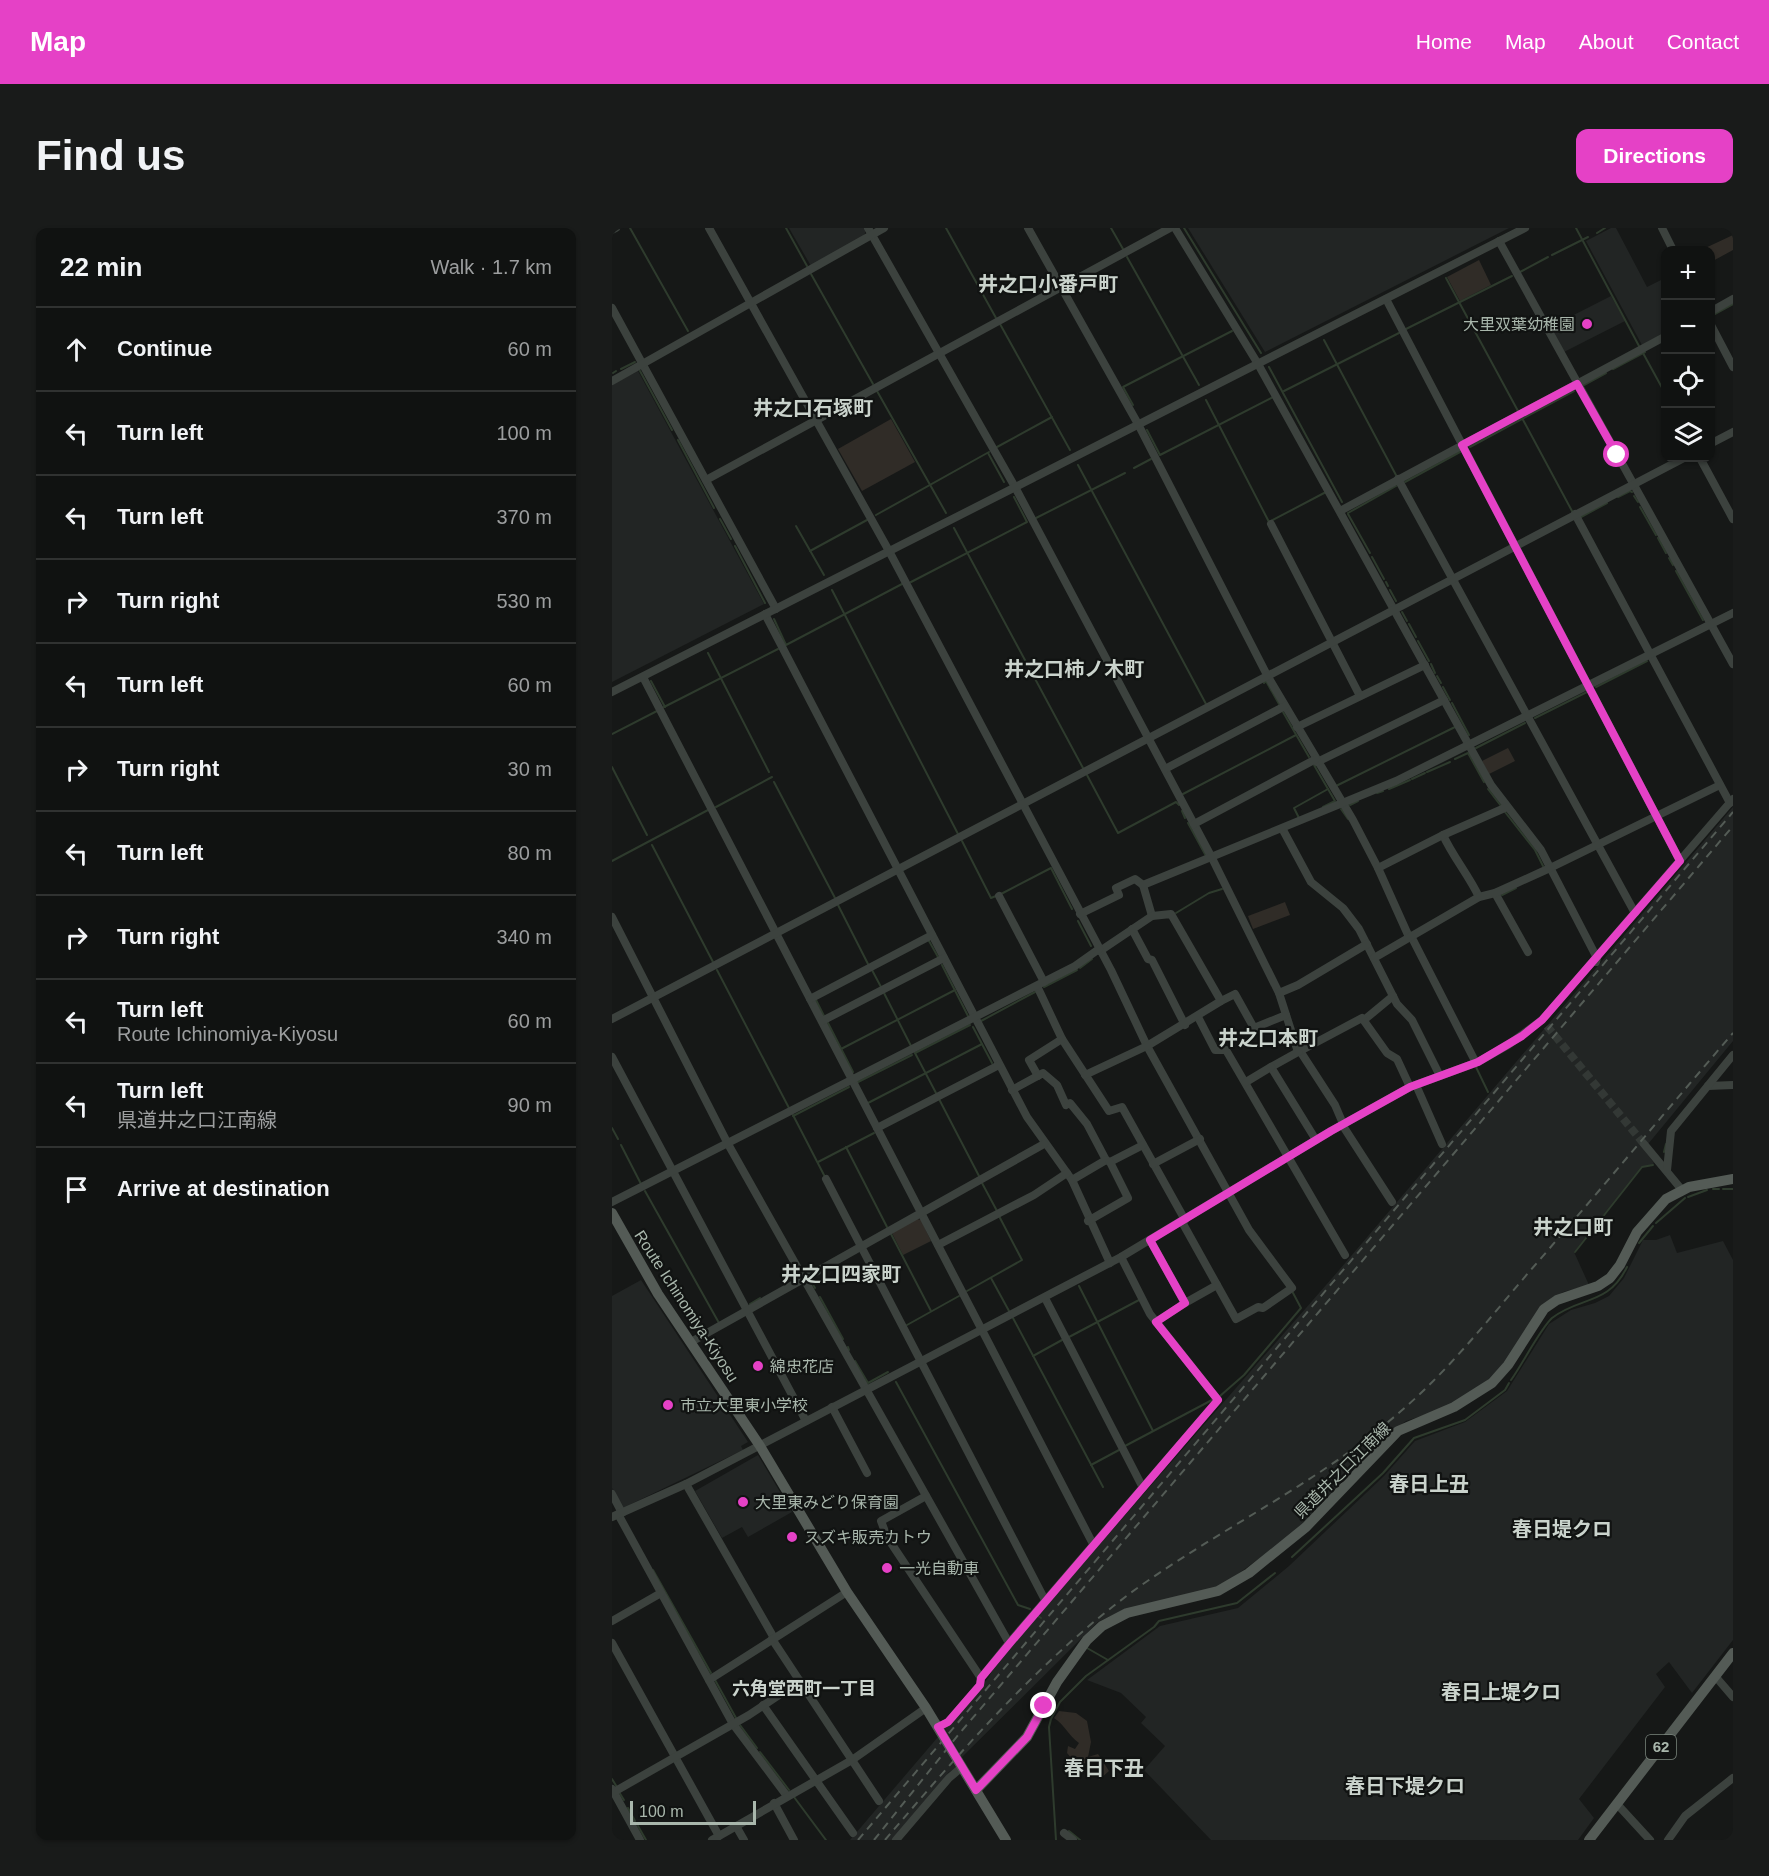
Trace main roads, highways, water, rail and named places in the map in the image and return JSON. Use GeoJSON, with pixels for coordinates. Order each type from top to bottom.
{"type":"FeatureCollection","features":[{"type":"Feature","properties":{"kind":"main road","name":"県道井之口江南線"},"geometry":{"type":"LineString","coordinates":[[976,1790],[1027,1737],[1057,1682],[1087,1640],[1102,1626],[1127,1613],[1218,1591],[1231,1585],[1281,1549],[1306,1527],[1398,1431],[1454,1407],[1492,1383],[1508,1365],[1544,1309],[1557,1300],[1598,1286],[1610,1278],[1637,1232],[1666,1199],[1682,1190],[1733,1179]]}},
{"type":"Feature","properties":{"kind":"main road","name":"Route Ichinomiya-Kiyosu"},"geometry":{"type":"LineString","coordinates":[[612,1213],[658,1294],[760,1446],[847,1592],[926,1708],[1006,1840]]}},
{"type":"Feature","properties":{"kind":"main road","name":"62"},"geometry":{"type":"LineString","coordinates":[[1589,1840],[1733,1653]]}},
{"type":"Feature","properties":{"kind":"waterway"},"geometry":{"type":"LineString","coordinates":[[630,228],[688,331]]}},
{"type":"Feature","properties":{"kind":"waterway"},"geometry":{"type":"LineString","coordinates":[[786,228],[807,266]]}},
{"type":"Feature","properties":{"kind":"waterway"},"geometry":{"type":"LineString","coordinates":[[946,228],[996,318]]}},
{"type":"Feature","properties":{"kind":"waterway"},"geometry":{"type":"LineString","coordinates":[[1111,228],[1123,249]]}},
{"type":"Feature","properties":{"kind":"waterway"},"geometry":{"type":"LineString","coordinates":[[1184,228],[1261,353]]}},
{"type":"Feature","properties":{"kind":"waterway"},"geometry":{"type":"LineString","coordinates":[[1576,228],[1639,346]]}},
{"type":"Feature","properties":{"kind":"waterway"},"geometry":{"type":"LineString","coordinates":[[1597,233],[1605,228]]}},
{"type":"Feature","properties":{"kind":"waterway"},"geometry":{"type":"LineString","coordinates":[[1552,255],[1588,237]]}},
{"type":"Feature","properties":{"kind":"waterway"},"geometry":{"type":"LineString","coordinates":[[1127,257],[1199,385]]}},
{"type":"Feature","properties":{"kind":"waterway"},"geometry":{"type":"LineString","coordinates":[[1520,272],[1548,257]]}},
{"type":"Feature","properties":{"kind":"waterway"},"geometry":{"type":"LineString","coordinates":[[811,274],[873,384]]}},
{"type":"Feature","properties":{"kind":"waterway"},"geometry":{"type":"LineString","coordinates":[[1406,329],[1512,276]]}},
{"type":"Feature","properties":{"kind":"waterway"},"geometry":{"type":"LineString","coordinates":[[1446,278],[1518,411]]}},
{"type":"Feature","properties":{"kind":"waterway"},"geometry":{"type":"LineString","coordinates":[[1715,314],[1733,304]]}},
{"type":"Feature","properties":{"kind":"waterway"},"geometry":{"type":"LineString","coordinates":[[1000,324],[1070,450]]}},
{"type":"Feature","properties":{"kind":"waterway"},"geometry":{"type":"LineString","coordinates":[[1133,405],[1123,387],[1232,331]]}},
{"type":"Feature","properties":{"kind":"waterway"},"geometry":{"type":"LineString","coordinates":[[1284,391],[1399,333]]}},
{"type":"Feature","properties":{"kind":"waterway"},"geometry":{"type":"LineString","coordinates":[[1324,340],[1397,477]]}},
{"type":"Feature","properties":{"kind":"waterway"},"geometry":{"type":"LineString","coordinates":[[1613,369],[1645,352]]}},
{"type":"Feature","properties":{"kind":"waterway"},"geometry":{"type":"LineString","coordinates":[[1643,353],[1661,386]]}},
{"type":"Feature","properties":{"kind":"waterway"},"geometry":{"type":"LineString","coordinates":[[621,369],[635,362]]}},
{"type":"Feature","properties":{"kind":"waterway"},"geometry":{"type":"LineString","coordinates":[[1269,367],[1342,502]]}},
{"type":"Feature","properties":{"kind":"waterway"},"geometry":{"type":"LineString","coordinates":[[640,371],[672,430]]}},
{"type":"Feature","properties":{"kind":"waterway"},"geometry":{"type":"LineString","coordinates":[[1584,385],[1606,373]]}},
{"type":"Feature","properties":{"kind":"waterway"},"geometry":{"type":"LineString","coordinates":[[877,391],[946,513]]}},
{"type":"Feature","properties":{"kind":"waterway"},"geometry":{"type":"LineString","coordinates":[[1470,447],[1574,391]]}},
{"type":"Feature","properties":{"kind":"waterway"},"geometry":{"type":"LineString","coordinates":[[1147,430],[1160,455],[1273,397]]}},
{"type":"Feature","properties":{"kind":"waterway"},"geometry":{"type":"LineString","coordinates":[[1206,400],[1269,522],[1326,492]]}},
{"type":"Feature","properties":{"kind":"waterway"},"geometry":{"type":"LineString","coordinates":[[997,447],[1052,417]]}},
{"type":"Feature","properties":{"kind":"waterway"},"geometry":{"type":"LineString","coordinates":[[1522,418],[1572,511]]}},
{"type":"Feature","properties":{"kind":"waterway"},"geometry":{"type":"LineString","coordinates":[[678,440],[714,508]]}},
{"type":"Feature","properties":{"kind":"waterway"},"geometry":{"type":"LineString","coordinates":[[876,515],[989,452]]}},
{"type":"Feature","properties":{"kind":"waterway"},"geometry":{"type":"LineString","coordinates":[[1405,482],[1460,452]]}},
{"type":"Feature","properties":{"kind":"waterway"},"geometry":{"type":"LineString","coordinates":[[988,453],[1004,482]]}},
{"type":"Feature","properties":{"kind":"waterway"},"geometry":{"type":"LineString","coordinates":[[1134,468],[1151,459]]}},
{"type":"Feature","properties":{"kind":"waterway"},"geometry":{"type":"LineString","coordinates":[[1078,465],[1206,704]]}},
{"type":"Feature","properties":{"kind":"waterway"},"geometry":{"type":"LineString","coordinates":[[1034,519],[1125,473]]}},
{"type":"Feature","properties":{"kind":"waterway"},"geometry":{"type":"LineString","coordinates":[[1348,513],[1396,486]]}},
{"type":"Feature","properties":{"kind":"waterway"},"geometry":{"type":"LineString","coordinates":[[1618,497],[1632,492]]}},
{"type":"Feature","properties":{"kind":"waterway"},"geometry":{"type":"LineString","coordinates":[[1634,496],[1638,502]]}},
{"type":"Feature","properties":{"kind":"waterway"},"geometry":{"type":"LineString","coordinates":[[911,582],[1027,522],[1014,497]]}},
{"type":"Feature","properties":{"kind":"waterway"},"geometry":{"type":"LineString","coordinates":[[1581,517],[1607,503]]}},
{"type":"Feature","properties":{"kind":"waterway"},"geometry":{"type":"LineString","coordinates":[[1640,507],[1656,535]]}},
{"type":"Feature","properties":{"kind":"waterway"},"geometry":{"type":"LineString","coordinates":[[1348,514],[1370,553]]}},
{"type":"Feature","properties":{"kind":"waterway"},"geometry":{"type":"LineString","coordinates":[[720,519],[731,539]]}},
{"type":"Feature","properties":{"kind":"waterway"},"geometry":{"type":"LineString","coordinates":[[810,551],[867,520]]}},
{"type":"Feature","properties":{"kind":"waterway"},"geometry":{"type":"LineString","coordinates":[[796,526],[824,575]]}},
{"type":"Feature","properties":{"kind":"waterway"},"geometry":{"type":"LineString","coordinates":[[954,528],[1083,768]]}},
{"type":"Feature","properties":{"kind":"waterway"},"geometry":{"type":"LineString","coordinates":[[1658,538],[1666,553]]}},
{"type":"Feature","properties":{"kind":"waterway"},"geometry":{"type":"LineString","coordinates":[[735,546],[765,603]]}},
{"type":"Feature","properties":{"kind":"waterway"},"geometry":{"type":"LineString","coordinates":[[1372,557],[1384,579]]}},
{"type":"Feature","properties":{"kind":"waterway"},"geometry":{"type":"LineString","coordinates":[[1669,558],[1673,565]]}},
{"type":"Feature","properties":{"kind":"waterway"},"geometry":{"type":"LineString","coordinates":[[1676,571],[1703,620]]}},
{"type":"Feature","properties":{"kind":"waterway"},"geometry":{"type":"LineString","coordinates":[[1386,582],[1388,586]]}},
{"type":"Feature","properties":{"kind":"waterway"},"geometry":{"type":"LineString","coordinates":[[774,619],[786,645],[902,584]]}},
{"type":"Feature","properties":{"kind":"waterway"},"geometry":{"type":"LineString","coordinates":[[832,590],[958,834]]}},
{"type":"Feature","properties":{"kind":"waterway"},"geometry":{"type":"LineString","coordinates":[[1390,590],[1396,601]]}},
{"type":"Feature","properties":{"kind":"waterway"},"geometry":{"type":"LineString","coordinates":[[1402,612],[1407,621]]}},
{"type":"Feature","properties":{"kind":"waterway"},"geometry":{"type":"LineString","coordinates":[[1409,624],[1416,637]]}},
{"type":"Feature","properties":{"kind":"waterway"},"geometry":{"type":"LineString","coordinates":[[1418,641],[1429,661]]}},
{"type":"Feature","properties":{"kind":"waterway"},"geometry":{"type":"LineString","coordinates":[[664,707],[778,649]]}},
{"type":"Feature","properties":{"kind":"waterway"},"geometry":{"type":"LineString","coordinates":[[708,653],[769,772]]}},
{"type":"Feature","properties":{"kind":"waterway"},"geometry":{"type":"LineString","coordinates":[[1596,687],[1647,661]]}},
{"type":"Feature","properties":{"kind":"waterway"},"geometry":{"type":"LineString","coordinates":[[1431,664],[1435,673]]}},
{"type":"Feature","properties":{"kind":"waterway"},"geometry":{"type":"LineString","coordinates":[[1437,676],[1441,683]]}},
{"type":"Feature","properties":{"kind":"waterway"},"geometry":{"type":"LineString","coordinates":[[651,681],[665,707]]}},
{"type":"Feature","properties":{"kind":"waterway"},"geometry":{"type":"LineString","coordinates":[[1264,683],[1266,681],[1279,704]]}},
{"type":"Feature","properties":{"kind":"waterway"},"geometry":{"type":"LineString","coordinates":[[1443,687],[1450,700]]}},
{"type":"Feature","properties":{"kind":"waterway"},"geometry":{"type":"LineString","coordinates":[[1535,718],[1587,692]]}},
{"type":"Feature","properties":{"kind":"waterway"},"geometry":{"type":"LineString","coordinates":[[1452,703],[1469,735]]}},
{"type":"Feature","properties":{"kind":"waterway"},"geometry":{"type":"LineString","coordinates":[[612,734],[657,711]]}},
{"type":"Feature","properties":{"kind":"waterway"},"geometry":{"type":"LineString","coordinates":[[1283,712],[1309,757]]}},
{"type":"Feature","properties":{"kind":"waterway"},"geometry":{"type":"LineString","coordinates":[[1476,748],[1525,723]]}},
{"type":"Feature","properties":{"kind":"waterway"},"geometry":{"type":"LineString","coordinates":[[1336,786],[1455,727]]}},
{"type":"Feature","properties":{"kind":"waterway"},"geometry":{"type":"LineString","coordinates":[[1183,794],[1296,735]]}},
{"type":"Feature","properties":{"kind":"waterway"},"geometry":{"type":"LineString","coordinates":[[1455,759],[1468,753],[1484,782]]}},
{"type":"Feature","properties":{"kind":"waterway"},"geometry":{"type":"LineString","coordinates":[[1427,772],[1450,762]]}},
{"type":"Feature","properties":{"kind":"waterway"},"geometry":{"type":"LineString","coordinates":[[1314,765],[1335,801],[1323,807]]}},
{"type":"Feature","properties":{"kind":"waterway"},"geometry":{"type":"LineString","coordinates":[[612,767],[647,835]]}},
{"type":"Feature","properties":{"kind":"waterway"},"geometry":{"type":"LineString","coordinates":[[1412,779],[1425,773]]}},
{"type":"Feature","properties":{"kind":"waterway"},"geometry":{"type":"LineString","coordinates":[[1087,775],[1118,833],[1176,802],[1179,805]]}},
{"type":"Feature","properties":{"kind":"waterway"},"geometry":{"type":"LineString","coordinates":[[716,807],[772,777]]}},
{"type":"Feature","properties":{"kind":"waterway"},"geometry":{"type":"LineString","coordinates":[[1389,789],[1410,780]]}},
{"type":"Feature","properties":{"kind":"waterway"},"geometry":{"type":"LineString","coordinates":[[774,782],[835,898]]}},
{"type":"Feature","properties":{"kind":"waterway"},"geometry":{"type":"LineString","coordinates":[[1299,818],[1294,808],[1328,789]]}},
{"type":"Feature","properties":{"kind":"waterway"},"geometry":{"type":"LineString","coordinates":[[1488,789],[1501,806]]}},
{"type":"Feature","properties":{"kind":"waterway"},"geometry":{"type":"LineString","coordinates":[[1377,793],[1383,791]]}},
{"type":"Feature","properties":{"kind":"waterway"},"geometry":{"type":"LineString","coordinates":[[1350,805],[1358,801]]}},
{"type":"Feature","properties":{"kind":"waterway"},"geometry":{"type":"LineString","coordinates":[[1341,809],[1348,819]]}},
{"type":"Feature","properties":{"kind":"waterway"},"geometry":{"type":"LineString","coordinates":[[612,861],[708,810]]}},
{"type":"Feature","properties":{"kind":"waterway"},"geometry":{"type":"LineString","coordinates":[[1182,811],[1185,818]]}},
{"type":"Feature","properties":{"kind":"waterway"},"geometry":{"type":"LineString","coordinates":[[1505,812],[1535,850],[1543,866]]}},
{"type":"Feature","properties":{"kind":"waterway"},"geometry":{"type":"LineString","coordinates":[[1188,823],[1206,856]]}},
{"type":"Feature","properties":{"kind":"waterway"},"geometry":{"type":"LineString","coordinates":[[962,841],[991,898],[996,896]]}},
{"type":"Feature","properties":{"kind":"waterway"},"geometry":{"type":"LineString","coordinates":[[652,845],[713,962]]}},
{"type":"Feature","properties":{"kind":"waterway"},"geometry":{"type":"LineString","coordinates":[[1001,894],[1051,868],[1072,909]]}},
{"type":"Feature","properties":{"kind":"waterway"},"geometry":{"type":"LineString","coordinates":[[1502,895],[1516,888]]}},
{"type":"Feature","properties":{"kind":"waterway"},"geometry":{"type":"LineString","coordinates":[[1176,913],[1209,893],[1222,889]]}},
{"type":"Feature","properties":{"kind":"waterway"},"geometry":{"type":"LineString","coordinates":[[838,905],[869,966]]}},
{"type":"Feature","properties":{"kind":"waterway"},"geometry":{"type":"LineString","coordinates":[[1078,921],[1091,946]]}},
{"type":"Feature","properties":{"kind":"waterway"},"geometry":{"type":"LineString","coordinates":[[929,941],[938,957]]}},
{"type":"Feature","properties":{"kind":"waterway"},"geometry":{"type":"LineString","coordinates":[[1080,968],[1092,959]]}},
{"type":"Feature","properties":{"kind":"waterway"},"geometry":{"type":"LineString","coordinates":[[942,965],[968,1016]]}},
{"type":"Feature","properties":{"kind":"waterway"},"geometry":{"type":"LineString","coordinates":[[717,970],[789,1108]]}},
{"type":"Feature","properties":{"kind":"waterway"},"geometry":{"type":"LineString","coordinates":[[872,970],[881,987]]}},
{"type":"Feature","properties":{"kind":"waterway"},"geometry":{"type":"LineString","coordinates":[[1044,987],[1077,970]]}},
{"type":"Feature","properties":{"kind":"waterway"},"geometry":{"type":"LineString","coordinates":[[841,1049],[955,990]]}},
{"type":"Feature","properties":{"kind":"waterway"},"geometry":{"type":"LineString","coordinates":[[981,1021],[1035,992]]}},
{"type":"Feature","properties":{"kind":"waterway"},"geometry":{"type":"LineString","coordinates":[[884,993],[911,1046]]}},
{"type":"Feature","properties":{"kind":"waterway"},"geometry":{"type":"LineString","coordinates":[[816,1000],[824,1016]]}},
{"type":"Feature","properties":{"kind":"waterway"},"geometry":{"type":"LineString","coordinates":[[828,1023],[853,1072]]}},
{"type":"Feature","properties":{"kind":"waterway"},"geometry":{"type":"LineString","coordinates":[[915,1053],[970,1025]]}},
{"type":"Feature","properties":{"kind":"waterway"},"geometry":{"type":"LineString","coordinates":[[973,1027],[992,1063]]}},
{"type":"Feature","properties":{"kind":"waterway"},"geometry":{"type":"LineString","coordinates":[[868,1103],[982,1044]]}},
{"type":"Feature","properties":{"kind":"waterway"},"geometry":{"type":"LineString","coordinates":[[915,1053],[936,1093]]}},
{"type":"Feature","properties":{"kind":"waterway"},"geometry":{"type":"LineString","coordinates":[[858,1082],[912,1055]]}},
{"type":"Feature","properties":{"kind":"waterway"},"geometry":{"type":"LineString","coordinates":[[1475,1065],[1488,1092]]}},
{"type":"Feature","properties":{"kind":"waterway"},"geometry":{"type":"LineString","coordinates":[[793,1116],[849,1087]]}},
{"type":"Feature","properties":{"kind":"waterway"},"geometry":{"type":"LineString","coordinates":[[939,1099],[979,1176]]}},
{"type":"Feature","properties":{"kind":"waterway"},"geometry":{"type":"LineString","coordinates":[[793,1115],[825,1177]]}},
{"type":"Feature","properties":{"kind":"waterway"},"geometry":{"type":"LineString","coordinates":[[612,1128],[618,1139]]}},
{"type":"Feature","properties":{"kind":"waterway"},"geometry":{"type":"LineString","coordinates":[[818,1162],[874,1133]]}},
{"type":"Feature","properties":{"kind":"waterway"},"geometry":{"type":"LineString","coordinates":[[1664,1152],[1666,1144]]}},
{"type":"Feature","properties":{"kind":"waterway"},"geometry":{"type":"LineString","coordinates":[[621,1145],[641,1184]]}},
{"type":"Feature","properties":{"kind":"waterway"},"geometry":{"type":"LineString","coordinates":[[846,1147],[887,1227]]}},
{"type":"Feature","properties":{"kind":"waterway"},"geometry":{"type":"LineString","coordinates":[[1575,1252],[1642,1167],[1653,1165]]}},
{"type":"Feature","properties":{"kind":"waterway"},"geometry":{"type":"LineString","coordinates":[[982,1183],[997,1211]]}},
{"type":"Feature","properties":{"kind":"waterway"},"geometry":{"type":"LineString","coordinates":[[1713,1189],[1719,1189]]}},
{"type":"Feature","properties":{"kind":"waterway"},"geometry":{"type":"LineString","coordinates":[[1723,1189],[1733,1189]]}},
{"type":"Feature","properties":{"kind":"waterway"},"geometry":{"type":"LineString","coordinates":[[1688,1197],[1707,1190]]}},
{"type":"Feature","properties":{"kind":"waterway"},"geometry":{"type":"LineString","coordinates":[[645,1191],[719,1323]]}},
{"type":"Feature","properties":{"kind":"waterway"},"geometry":{"type":"LineString","coordinates":[[1656,1223],[1685,1198]]}},
{"type":"Feature","properties":{"kind":"waterway"},"geometry":{"type":"LineString","coordinates":[[967,1291],[1022,1260],[999,1216]]}},
{"type":"Feature","properties":{"kind":"waterway"},"geometry":{"type":"LineString","coordinates":[[1639,1243],[1653,1226]]}},
{"type":"Feature","properties":{"kind":"waterway"},"geometry":{"type":"LineString","coordinates":[[891,1234],[931,1311]]}},
{"type":"Feature","properties":{"kind":"waterway"},"geometry":{"type":"LineString","coordinates":[[1511,1380],[1552,1318],[1611,1288],[1627,1267]]}},
{"type":"Feature","properties":{"kind":"waterway"},"geometry":{"type":"LineString","coordinates":[[991,1278],[1009,1311]]}},
{"type":"Feature","properties":{"kind":"waterway"},"geometry":{"type":"LineString","coordinates":[[811,1281],[815,1288]]}},
{"type":"Feature","properties":{"kind":"waterway"},"geometry":{"type":"LineString","coordinates":[[1079,1286],[1153,1431]]}},
{"type":"Feature","properties":{"kind":"waterway"},"geometry":{"type":"LineString","coordinates":[[1220,1396],[1244,1375],[1301,1308],[1292,1291]]}},
{"type":"Feature","properties":{"kind":"waterway"},"geometry":{"type":"LineString","coordinates":[[907,1325],[959,1296]]}},
{"type":"Feature","properties":{"kind":"waterway"},"geometry":{"type":"LineString","coordinates":[[820,1297],[843,1339]]}},
{"type":"Feature","properties":{"kind":"waterway"},"geometry":{"type":"LineString","coordinates":[[750,1304],[760,1298]]}},
{"type":"Feature","properties":{"kind":"waterway"},"geometry":{"type":"LineString","coordinates":[[1069,1337],[1139,1300]]}},
{"type":"Feature","properties":{"kind":"waterway"},"geometry":{"type":"LineString","coordinates":[[1013,1318],[1103,1487]]}},
{"type":"Feature","properties":{"kind":"waterway"},"geometry":{"type":"LineString","coordinates":[[1033,1356],[1062,1340]]}},
{"type":"Feature","properties":{"kind":"waterway"},"geometry":{"type":"LineString","coordinates":[[855,1361],[868,1383],[888,1372]]}},
{"type":"Feature","properties":{"kind":"waterway"},"geometry":{"type":"LineString","coordinates":[[896,1382],[1018,1605],[1030,1609]]}},
{"type":"Feature","properties":{"kind":"waterway"},"geometry":{"type":"LineString","coordinates":[[1292,1557],[1383,1473],[1414,1438],[1465,1420],[1505,1390],[1509,1383]]}},
{"type":"Feature","properties":{"kind":"waterway"},"geometry":{"type":"LineString","coordinates":[[1125,1446],[1212,1400]]}},
{"type":"Feature","properties":{"kind":"waterway"},"geometry":{"type":"LineString","coordinates":[[1091,1465],[1119,1450]]}},
{"type":"Feature","properties":{"kind":"waterway"},"geometry":{"type":"LineString","coordinates":[[653,1570],[711,1673]]}},
{"type":"Feature","properties":{"kind":"waterway"},"geometry":{"type":"LineString","coordinates":[[1056,1840],[1049,1727],[1060,1702],[1086,1676],[1159,1621],[1237,1603],[1275,1573]]}},
{"type":"Feature","properties":{"kind":"waterway"},"geometry":{"type":"LineString","coordinates":[[1087,1648],[1108,1660]]}},
{"type":"Feature","properties":{"kind":"waterway"},"geometry":{"type":"LineString","coordinates":[[715,1680],[736,1718]]}},
{"type":"Feature","properties":{"kind":"waterway"},"geometry":{"type":"LineString","coordinates":[[740,1725],[757,1748]]}},
{"type":"Feature","properties":{"kind":"waterway"},"geometry":{"type":"LineString","coordinates":[[760,1752],[789,1790]]}},
{"type":"Feature","properties":{"kind":"waterway"},"geometry":{"type":"LineString","coordinates":[[612,1779],[617,1787]]}},
{"type":"Feature","properties":{"kind":"waterway"},"geometry":{"type":"LineString","coordinates":[[619,1792],[624,1800]]}},
{"type":"Feature","properties":{"kind":"waterway"},"geometry":{"type":"LineString","coordinates":[[794,1797],[826,1840]]}},
{"type":"Feature","properties":{"kind":"waterway"},"geometry":{"type":"LineString","coordinates":[[628,1808],[635,1821]]}},
{"type":"Feature","properties":{"kind":"waterway"},"geometry":{"type":"LineString","coordinates":[[638,1826],[646,1840]]}},
{"type":"Feature","properties":{"kind":"waterway"},"geometry":{"type":"LineString","coordinates":[[1069,1831],[1080,1840]]}},
{"type":"Feature","properties":{"kind":"tunnel"},"geometry":{"type":"LineString","coordinates":[[1547,1026],[1644,1144]]}},
{"type":"Feature","properties":{"kind":"railway"},"geometry":{"type":"LineString","coordinates":[[858,1840],[1733,812]]}},
{"type":"Feature","properties":{"kind":"railway"},"geometry":{"type":"LineString","coordinates":[[874,1840],[959,1734],[1733,826]]}},
{"type":"Feature","properties":{"kind":"railway"},"geometry":{"type":"LineString","coordinates":[[885,1840],[1003,1707],[1067,1645],[1101,1616],[1169,1566],[1338,1460],[1419,1395],[1452,1362],[1733,1033]]}},
{"type":"Feature","properties":{"kind":"place","name":"大里双葉幼稚園"},"geometry":{"type":"Point","coordinates":[1587,324]}},
{"type":"Feature","properties":{"kind":"place","name":"綿忠花店"},"geometry":{"type":"Point","coordinates":[758,1366]}},
{"type":"Feature","properties":{"kind":"place","name":"市立大里東小学校"},"geometry":{"type":"Point","coordinates":[668,1405]}},
{"type":"Feature","properties":{"kind":"place","name":"大里東みどり保育園"},"geometry":{"type":"Point","coordinates":[743,1502]}},
{"type":"Feature","properties":{"kind":"place","name":"スズキ販売カトウ"},"geometry":{"type":"Point","coordinates":[792,1537]}},
{"type":"Feature","properties":{"kind":"place","name":"一光自動車"},"geometry":{"type":"Point","coordinates":[887,1568]}},
{"type":"Feature","properties":{"kind":"district","name":"井之口小番戸町"},"geometry":{"type":"Point","coordinates":[1048,284]}},
{"type":"Feature","properties":{"kind":"district","name":"井之口石塚町"},"geometry":{"type":"Point","coordinates":[813,408]}},
{"type":"Feature","properties":{"kind":"district","name":"井之口柿ノ木町"},"geometry":{"type":"Point","coordinates":[1074,669]}},
{"type":"Feature","properties":{"kind":"district","name":"井之口本町"},"geometry":{"type":"Point","coordinates":[1268,1038]}},
{"type":"Feature","properties":{"kind":"district","name":"井之口町"},"geometry":{"type":"Point","coordinates":[1573,1227]}},
{"type":"Feature","properties":{"kind":"district","name":"井之口四家町"},"geometry":{"type":"Point","coordinates":[841,1274]}},
{"type":"Feature","properties":{"kind":"district","name":"春日上丑"},"geometry":{"type":"Point","coordinates":[1429,1484]}},
{"type":"Feature","properties":{"kind":"district","name":"春日堤クロ"},"geometry":{"type":"Point","coordinates":[1562,1529]}},
{"type":"Feature","properties":{"kind":"district","name":"六角堂西町一丁目"},"geometry":{"type":"Point","coordinates":[804,1689]}},
{"type":"Feature","properties":{"kind":"district","name":"春日上堤クロ"},"geometry":{"type":"Point","coordinates":[1501,1692]}},
{"type":"Feature","properties":{"kind":"district","name":"春日下丑"},"geometry":{"type":"Point","coordinates":[1104,1768]}},
{"type":"Feature","properties":{"kind":"district","name":"春日下堤クロ"},"geometry":{"type":"Point","coordinates":[1405,1786]}}]}
